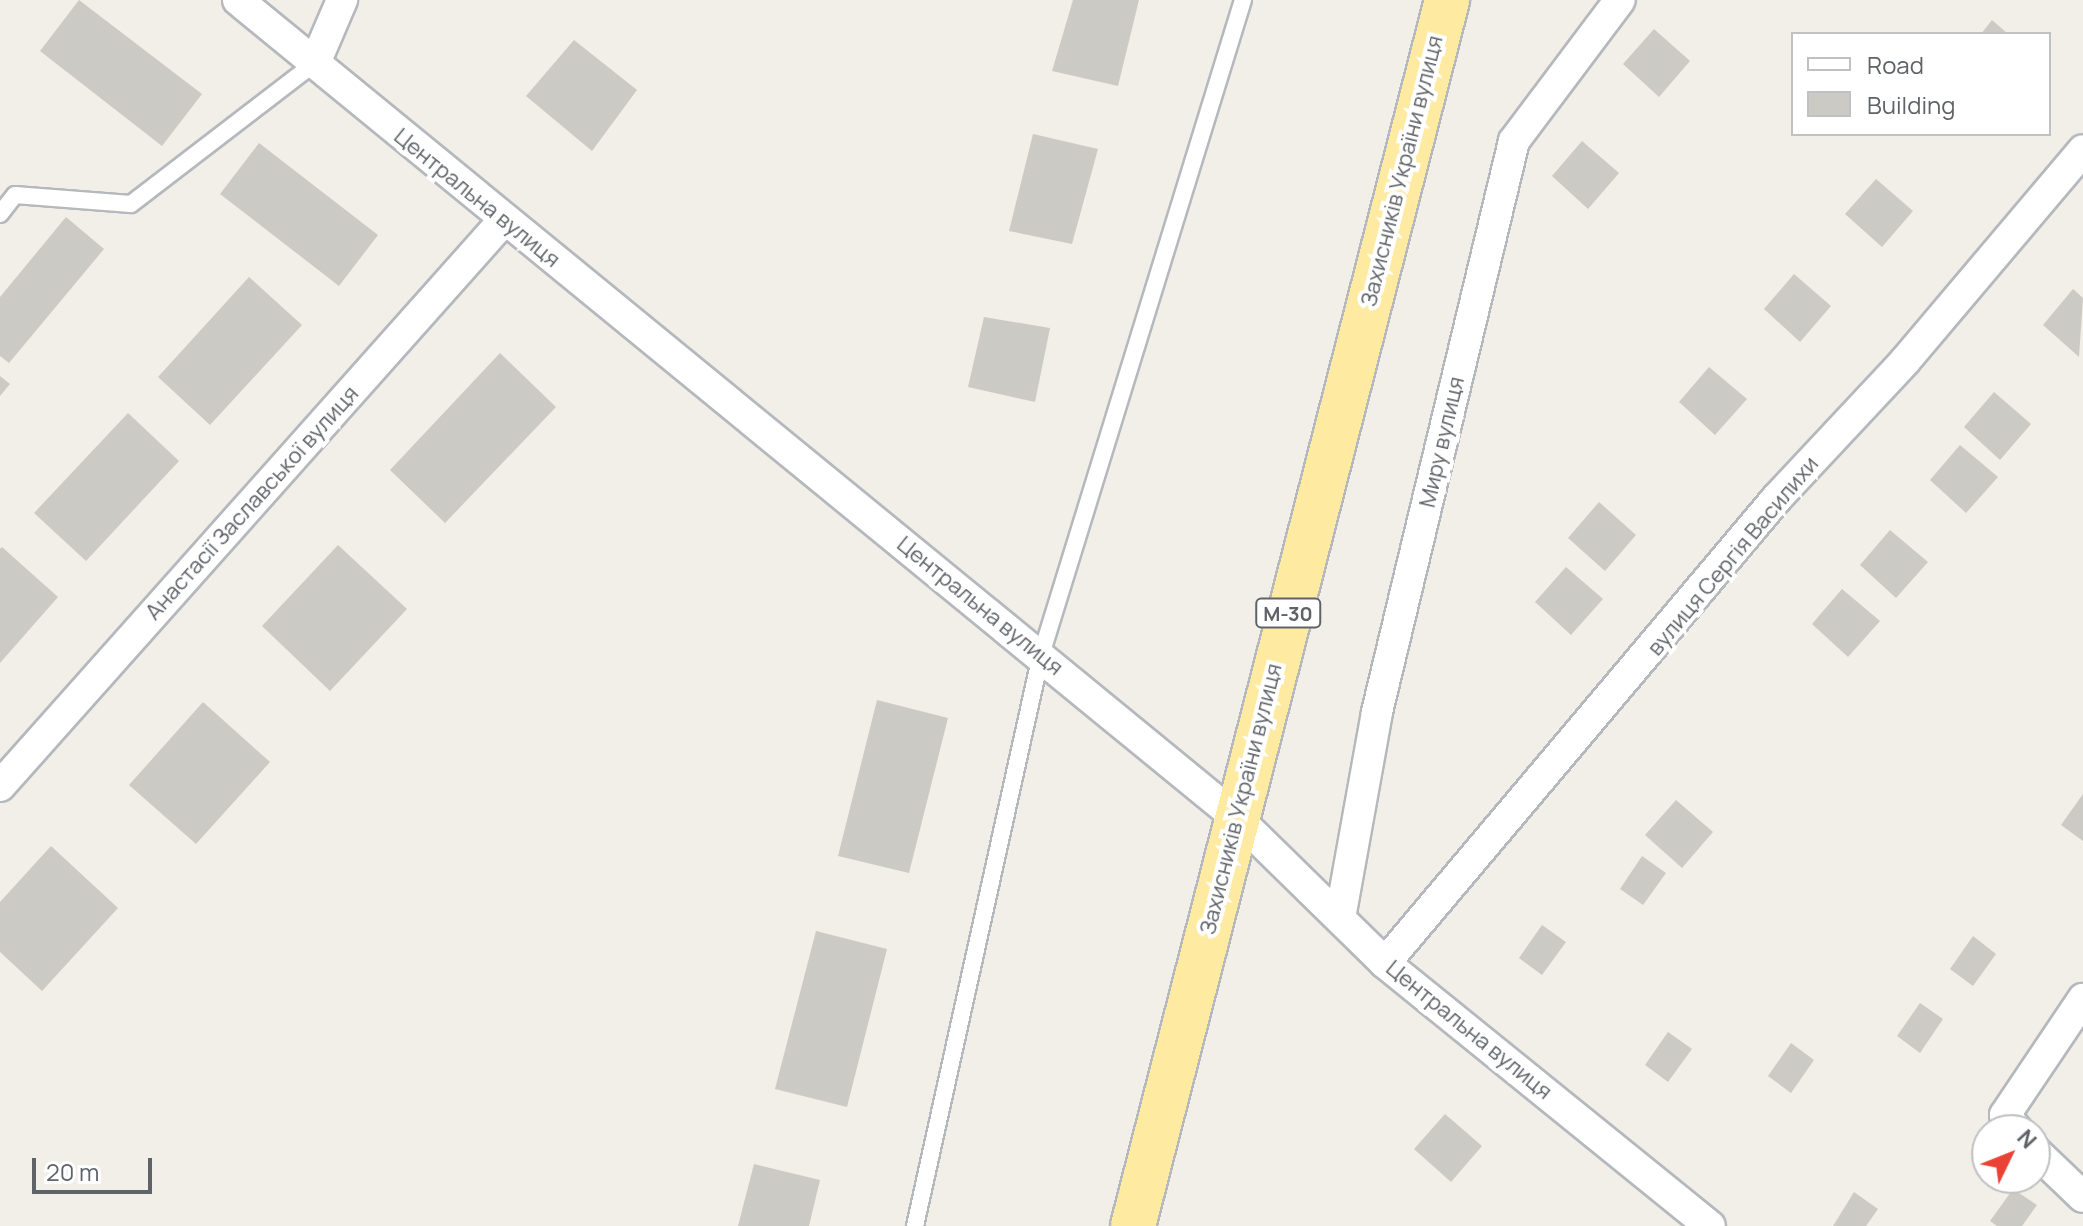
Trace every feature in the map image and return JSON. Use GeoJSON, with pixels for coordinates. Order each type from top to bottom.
{"type":"FeatureCollection","features":[{"type":"Feature","properties":{"kind":"highway","name":"Захисників України вулиця"},"geometry":{"type":"LineString","coordinates":[[1133,1226],[1447,0]]}},
{"type":"Feature","properties":{"kind":"street","name":"Центральна вулиця"},"geometry":{"type":"LineString","coordinates":[[238,0],[1236,817],[1385,963],[1710,1226]]}},
{"type":"Feature","properties":{"kind":"street"},"geometry":{"type":"LineString","coordinates":[[315,63],[342,0]]}},
{"type":"Feature","properties":{"kind":"street","name":"Миру вулиця"},"geometry":{"type":"LineString","coordinates":[[1340,918],[1377,712],[1514,141],[1620,0]]}},
{"type":"Feature","properties":{"kind":"street","name":"вулиця Сергія Василихи"},"geometry":{"type":"LineString","coordinates":[[1385,963],[1777,498],[1905,361],[2083,150]]}},
{"type":"Feature","properties":{"kind":"street","name":"Анастасії Заславської вулиця"},"geometry":{"type":"LineString","coordinates":[[4,772],[504,220]]}},
{"type":"Feature","properties":{"kind":"street"},"geometry":{"type":"LineString","coordinates":[[2006,1114],[2083,999]]}},
{"type":"Feature","properties":{"kind":"street"},"geometry":{"type":"LineString","coordinates":[[2051,1166],[2083,1197]]}},
{"type":"Feature","properties":{"kind":"lane"},"geometry":{"type":"LineString","coordinates":[[915,1226],[1041,655],[1243,0]]}},
{"type":"Feature","properties":{"kind":"lane"},"geometry":{"type":"LineString","coordinates":[[0,214],[15,195],[131,204],[315,63]]}},
{"type":"Feature","properties":{"kind":"building"},"geometry":{"type":"Polygon","coordinates":[[[79,0],[202,94],[162,146],[40,51],[79,0]]]}},
{"type":"Feature","properties":{"kind":"building"},"geometry":{"type":"Polygon","coordinates":[[[1073,0],[1139,0],[1118,86],[1052,71],[1073,0]]]}},
{"type":"Feature","properties":{"kind":"building"},"geometry":{"type":"Polygon","coordinates":[[[1992,20],[2006,32],[1983,32],[1992,20]]]}},
{"type":"Feature","properties":{"kind":"building"},"geometry":{"type":"Polygon","coordinates":[[[1654,29],[1690,61],[1659,97],[1623,64],[1654,29]]]}},
{"type":"Feature","properties":{"kind":"building"},"geometry":{"type":"Polygon","coordinates":[[[574,40],[637,90],[592,151],[526,96],[574,40]]]}},
{"type":"Feature","properties":{"kind":"building"},"geometry":{"type":"Polygon","coordinates":[[[1033,134],[1098,149],[1072,244],[1009,231],[1033,134]]]}},
{"type":"Feature","properties":{"kind":"building"},"geometry":{"type":"Polygon","coordinates":[[[1582,141],[1619,173],[1588,209],[1552,176],[1582,141]]]}},
{"type":"Feature","properties":{"kind":"building"},"geometry":{"type":"Polygon","coordinates":[[[259,143],[378,235],[339,286],[220,194],[259,143]]]}},
{"type":"Feature","properties":{"kind":"building"},"geometry":{"type":"Polygon","coordinates":[[[1876,179],[1913,211],[1882,247],[1845,214],[1876,179]]]}},
{"type":"Feature","properties":{"kind":"building"},"geometry":{"type":"Polygon","coordinates":[[[66,217],[104,249],[9,363],[0,356],[0,297],[66,217]]]}},
{"type":"Feature","properties":{"kind":"building"},"geometry":{"type":"Polygon","coordinates":[[[1794,274],[1831,306],[1800,342],[1764,309],[1794,274]]]}},
{"type":"Feature","properties":{"kind":"building"},"geometry":{"type":"Polygon","coordinates":[[[249,277],[302,325],[210,425],[158,377],[249,277]]]}},
{"type":"Feature","properties":{"kind":"building"},"geometry":{"type":"Polygon","coordinates":[[[2073,289],[2083,298],[2079,357],[2043,325],[2073,289]]]}},
{"type":"Feature","properties":{"kind":"building"},"geometry":{"type":"Polygon","coordinates":[[[984,317],[1050,328],[1035,402],[968,387],[984,317]]]}},
{"type":"Feature","properties":{"kind":"building"},"geometry":{"type":"Polygon","coordinates":[[[500,353],[556,407],[445,523],[390,470],[500,353]]]}},
{"type":"Feature","properties":{"kind":"building"},"geometry":{"type":"Polygon","coordinates":[[[1709,367],[1747,399],[1715,435],[1679,402],[1709,367]]]}},
{"type":"Feature","properties":{"kind":"building"},"geometry":{"type":"Polygon","coordinates":[[[0,376],[10,384],[0,396],[0,376]]]}},
{"type":"Feature","properties":{"kind":"building"},"geometry":{"type":"Polygon","coordinates":[[[1994,392],[2031,424],[2000,460],[1964,427],[1994,392]]]}},
{"type":"Feature","properties":{"kind":"building"},"geometry":{"type":"Polygon","coordinates":[[[128,413],[179,461],[86,561],[34,513],[128,413]]]}},
{"type":"Feature","properties":{"kind":"building"},"geometry":{"type":"Polygon","coordinates":[[[1960,445],[1998,477],[1966,513],[1930,480],[1960,445]]]}},
{"type":"Feature","properties":{"kind":"building"},"geometry":{"type":"Polygon","coordinates":[[[1599,502],[1636,535],[1605,571],[1568,538],[1599,502]]]}},
{"type":"Feature","properties":{"kind":"building"},"geometry":{"type":"Polygon","coordinates":[[[1890,530],[1928,562],[1896,598],[1860,565],[1890,530]]]}},
{"type":"Feature","properties":{"kind":"building"},"geometry":{"type":"Polygon","coordinates":[[[338,545],[407,609],[330,691],[262,626],[338,545]]]}},
{"type":"Feature","properties":{"kind":"building"},"geometry":{"type":"Polygon","coordinates":[[[2,547],[58,597],[0,663],[0,549],[2,547]]]}},
{"type":"Feature","properties":{"kind":"building"},"geometry":{"type":"Polygon","coordinates":[[[1566,567],[1603,599],[1571,635],[1535,602],[1566,567]]]}},
{"type":"Feature","properties":{"kind":"building"},"geometry":{"type":"Polygon","coordinates":[[[1842,589],[1880,621],[1848,657],[1812,624],[1842,589]]]}},
{"type":"Feature","properties":{"kind":"building"},"geometry":{"type":"Polygon","coordinates":[[[877,700],[948,718],[909,873],[838,856],[877,700]]]}},
{"type":"Feature","properties":{"kind":"building"},"geometry":{"type":"Polygon","coordinates":[[[203,702],[270,762],[196,844],[129,785],[203,702]]]}},
{"type":"Feature","properties":{"kind":"building"},"geometry":{"type":"Polygon","coordinates":[[[2083,794],[2083,841],[2061,825],[2083,794]]]}},
{"type":"Feature","properties":{"kind":"building"},"geometry":{"type":"Polygon","coordinates":[[[1676,800],[1713,832],[1682,868],[1645,835],[1676,800]]]}},
{"type":"Feature","properties":{"kind":"building"},"geometry":{"type":"Polygon","coordinates":[[[51,846],[118,908],[42,991],[0,952],[0,902],[51,846]]]}},
{"type":"Feature","properties":{"kind":"building"},"geometry":{"type":"Polygon","coordinates":[[[1642,856],[1666,873],[1643,905],[1620,889],[1642,856]]]}},
{"type":"Feature","properties":{"kind":"building"},"geometry":{"type":"Polygon","coordinates":[[[1542,925],[1566,942],[1542,975],[1519,958],[1542,925]]]}},
{"type":"Feature","properties":{"kind":"building"},"geometry":{"type":"Polygon","coordinates":[[[816,931],[887,949],[847,1107],[775,1089],[816,931]]]}},
{"type":"Feature","properties":{"kind":"building"},"geometry":{"type":"Polygon","coordinates":[[[1973,936],[1996,954],[1973,986],[1950,969],[1973,936]]]}},
{"type":"Feature","properties":{"kind":"building"},"geometry":{"type":"Polygon","coordinates":[[[1920,1003],[1943,1019],[1920,1053],[1897,1036],[1920,1003]]]}},
{"type":"Feature","properties":{"kind":"building"},"geometry":{"type":"Polygon","coordinates":[[[1668,1032],[1692,1049],[1668,1082],[1645,1065],[1668,1032]]]}},
{"type":"Feature","properties":{"kind":"building"},"geometry":{"type":"Polygon","coordinates":[[[1791,1043],[1814,1060],[1791,1093],[1768,1076],[1791,1043]]]}},
{"type":"Feature","properties":{"kind":"building"},"geometry":{"type":"Polygon","coordinates":[[[1445,1114],[1482,1146],[1451,1182],[1414,1149],[1445,1114]]]}},
{"type":"Feature","properties":{"kind":"building"},"geometry":{"type":"Polygon","coordinates":[[[754,1164],[820,1180],[809,1226],[738,1226],[754,1164]]]}},
{"type":"Feature","properties":{"kind":"building"},"geometry":{"type":"Polygon","coordinates":[[[1854,1192],[1878,1209],[1866,1226],[1833,1226],[1854,1192]]]}},
{"type":"Feature","properties":{"kind":"building"},"geometry":{"type":"Polygon","coordinates":[[[2009,1194],[2020,1194],[2037,1205],[2022,1226],[1997,1226],[1990,1221],[2009,1194]]]}}]}
